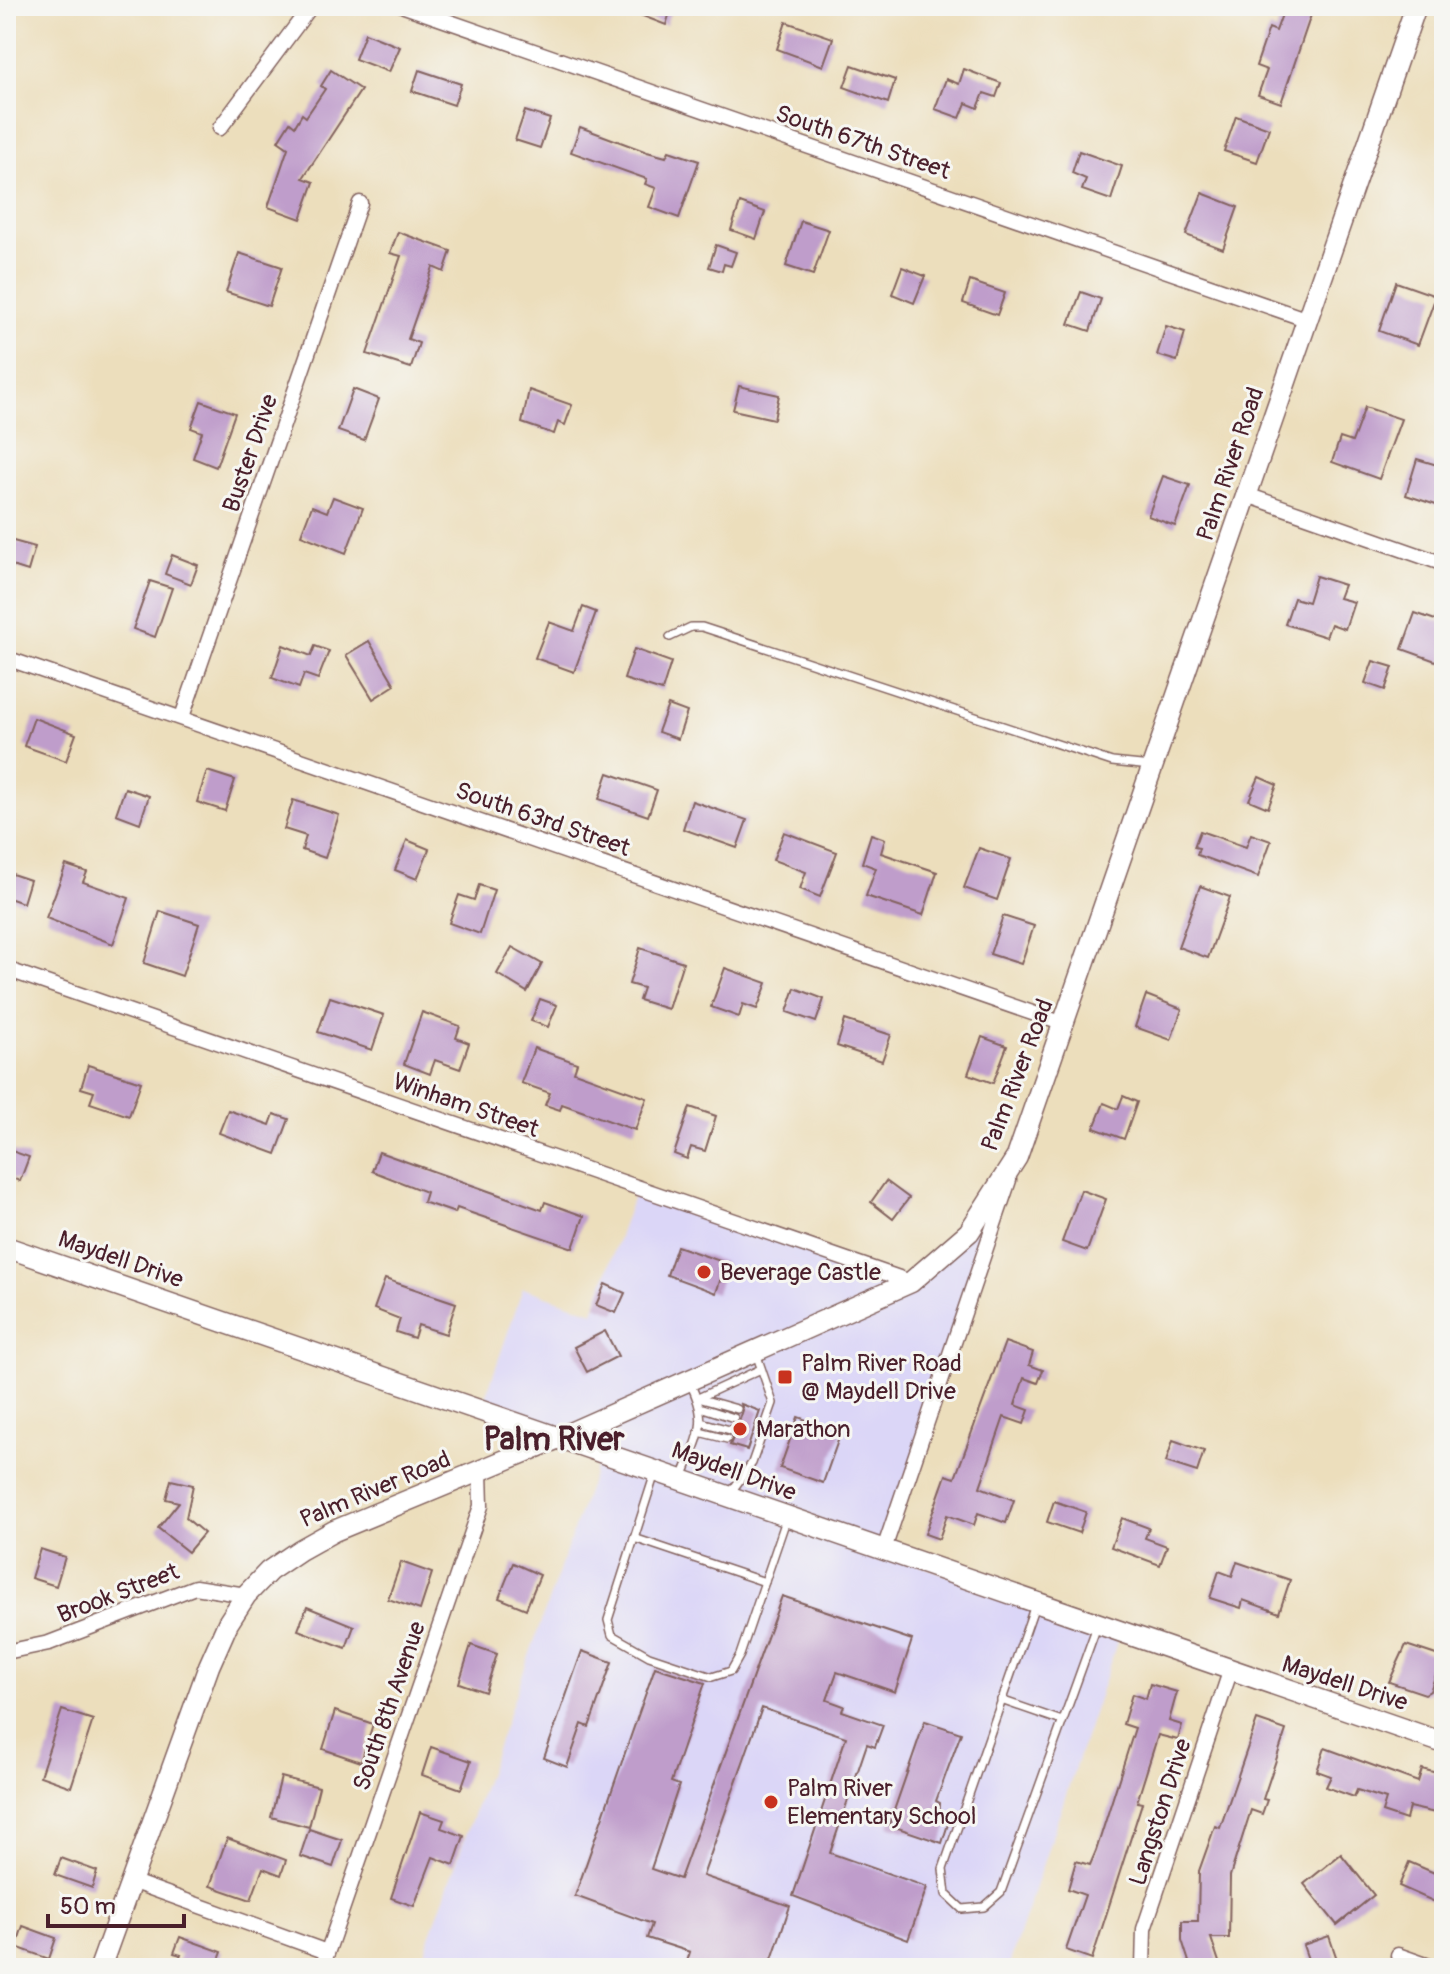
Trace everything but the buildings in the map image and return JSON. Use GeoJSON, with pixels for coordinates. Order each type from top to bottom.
{"type":"FeatureCollection","features":[{"type":"Feature","properties":{"kind":"street"},"geometry":{"type":"LineString","coordinates":[[220,128],[311,6]]}},
{"type":"Feature","properties":{"kind":"street","name":"South 67th Street"},"geometry":{"type":"LineString","coordinates":[[404,6],[1308,320]]}},
{"type":"Feature","properties":{"kind":"street","name":"Palm River Road"},"geometry":{"type":"LineString","coordinates":[[100,1968],[209,1666],[228,1623],[246,1595],[269,1571],[334,1531],[561,1437],[693,1389],[758,1360],[911,1282],[969,1232],[1017,1157],[1416,6]]}},
{"type":"Feature","properties":{"kind":"street","name":"Buster Drive"},"geometry":{"type":"LineString","coordinates":[[182,717],[360,203]]}},
{"type":"Feature","properties":{"kind":"street"},"geometry":{"type":"LineString","coordinates":[[1247,495],[1444,564]]}},
{"type":"Feature","properties":{"kind":"street","name":"South 63rd Street"},"geometry":{"type":"LineString","coordinates":[[6,658],[1064,1024]]}},
{"type":"Feature","properties":{"kind":"street","name":"Winham Street"},"geometry":{"type":"LineString","coordinates":[[6,969],[911,1282]]}},
{"type":"Feature","properties":{"kind":"street"},"geometry":{"type":"LineString","coordinates":[[883,1552],[1017,1157]]}},
{"type":"Feature","properties":{"kind":"street","name":"Maydell Drive"},"geometry":{"type":"LineString","coordinates":[[6,1247],[561,1437],[1035,1605],[1444,1743]]}},
{"type":"Feature","properties":{"kind":"street","name":"South 8th Avenue"},"geometry":{"type":"LineString","coordinates":[[322,1968],[481,1506],[480,1472]]}},
{"type":"Feature","properties":{"kind":"street","name":"Brook Street"},"geometry":{"type":"LineString","coordinates":[[6,1652],[49,1643],[195,1587],[246,1595]]}},
{"type":"Feature","properties":{"kind":"street","name":"Langston Drive"},"geometry":{"type":"LineString","coordinates":[[1143,1968],[1144,1929],[1230,1672]]}},
{"type":"Feature","properties":{"kind":"street"},"geometry":{"type":"LineString","coordinates":[[131,1881],[327,1952]]}},
{"type":"Feature","properties":{"kind":"street"},"geometry":{"type":"LineString","coordinates":[[1398,1955],[1435,1968]]}},
{"type":"Feature","properties":{"kind":"lane"},"geometry":{"type":"LineString","coordinates":[[670,637],[691,627],[702,627],[1112,762],[1153,766]]}},
{"type":"Feature","properties":{"kind":"lane"},"geometry":{"type":"LineString","coordinates":[[728,1497],[759,1445],[764,1428],[763,1418],[773,1403],[758,1360]]}},
{"type":"Feature","properties":{"kind":"lane"},"geometry":{"type":"LineString","coordinates":[[681,1480],[699,1432],[703,1408],[693,1389]]}},
{"type":"Feature","properties":{"kind":"lane"},"geometry":{"type":"LineString","coordinates":[[693,1389],[737,1409]]}},
{"type":"Feature","properties":{"kind":"lane"},"geometry":{"type":"LineString","coordinates":[[703,1408],[734,1418]]}},
{"type":"Feature","properties":{"kind":"lane"},"geometry":{"type":"LineString","coordinates":[[701,1422],[730,1430]]}},
{"type":"Feature","properties":{"kind":"lane"},"geometry":{"type":"LineString","coordinates":[[755,1426],[764,1428]]}},
{"type":"Feature","properties":{"kind":"lane"},"geometry":{"type":"LineString","coordinates":[[699,1432],[727,1439]]}},
{"type":"Feature","properties":{"kind":"lane"},"geometry":{"type":"LineString","coordinates":[[751,1437],[759,1445]]}},
{"type":"Feature","properties":{"kind":"lane"},"geometry":{"type":"LineString","coordinates":[[748,1446],[759,1445]]}},
{"type":"Feature","properties":{"kind":"lane"},"geometry":{"type":"LineString","coordinates":[[690,1458],[743,1476]]}},
{"type":"Feature","properties":{"kind":"lane"},"geometry":{"type":"LineString","coordinates":[[656,1471],[608,1620],[612,1635],[649,1656],[712,1677],[731,1671],[787,1518]]}},
{"type":"Feature","properties":{"kind":"lane"},"geometry":{"type":"LineString","coordinates":[[634,1538],[765,1582]]}},
{"type":"Feature","properties":{"kind":"lane"},"geometry":{"type":"LineString","coordinates":[[1035,1605],[943,1869],[946,1894],[962,1909],[984,1907],[1001,1892],[1097,1626]]}},
{"type":"Feature","properties":{"kind":"lane"},"geometry":{"type":"LineString","coordinates":[[1001,1700],[1062,1721]]}},
{"type":"Feature","properties":{"kind":"shaded area","name":"Palm River Elementary School"},"geometry":{"type":"Polygon","coordinates":[[[1004,1185],[883,1552],[1119,1636],[1008,1968],[419,1968],[600,1455],[571,1439],[899,1291],[1004,1185]]]}},
{"type":"Feature","properties":{"kind":"shaded area"},"geometry":{"type":"Polygon","coordinates":[[[636,1188],[905,1282],[560,1435],[482,1408],[523,1288],[593,1312],[636,1188]]]}},
{"type":"Feature","properties":{"kind":"place","name":"Beverage Castle"},"geometry":{"type":"Point","coordinates":[704,1272]}},
{"type":"Feature","properties":{"kind":"place","name":"Palm River Road @ Maydell Drive"},"geometry":{"type":"Point","coordinates":[785,1377]}},
{"type":"Feature","properties":{"kind":"place","name":"Marathon"},"geometry":{"type":"Point","coordinates":[740,1429]}},
{"type":"Feature","properties":{"kind":"place","name":"Palm River Elementary School"},"geometry":{"type":"Point","coordinates":[771,1802]}},
{"type":"Feature","properties":{"kind":"district","name":"Palm River"},"geometry":{"type":"Point","coordinates":[554,1439]}}]}
